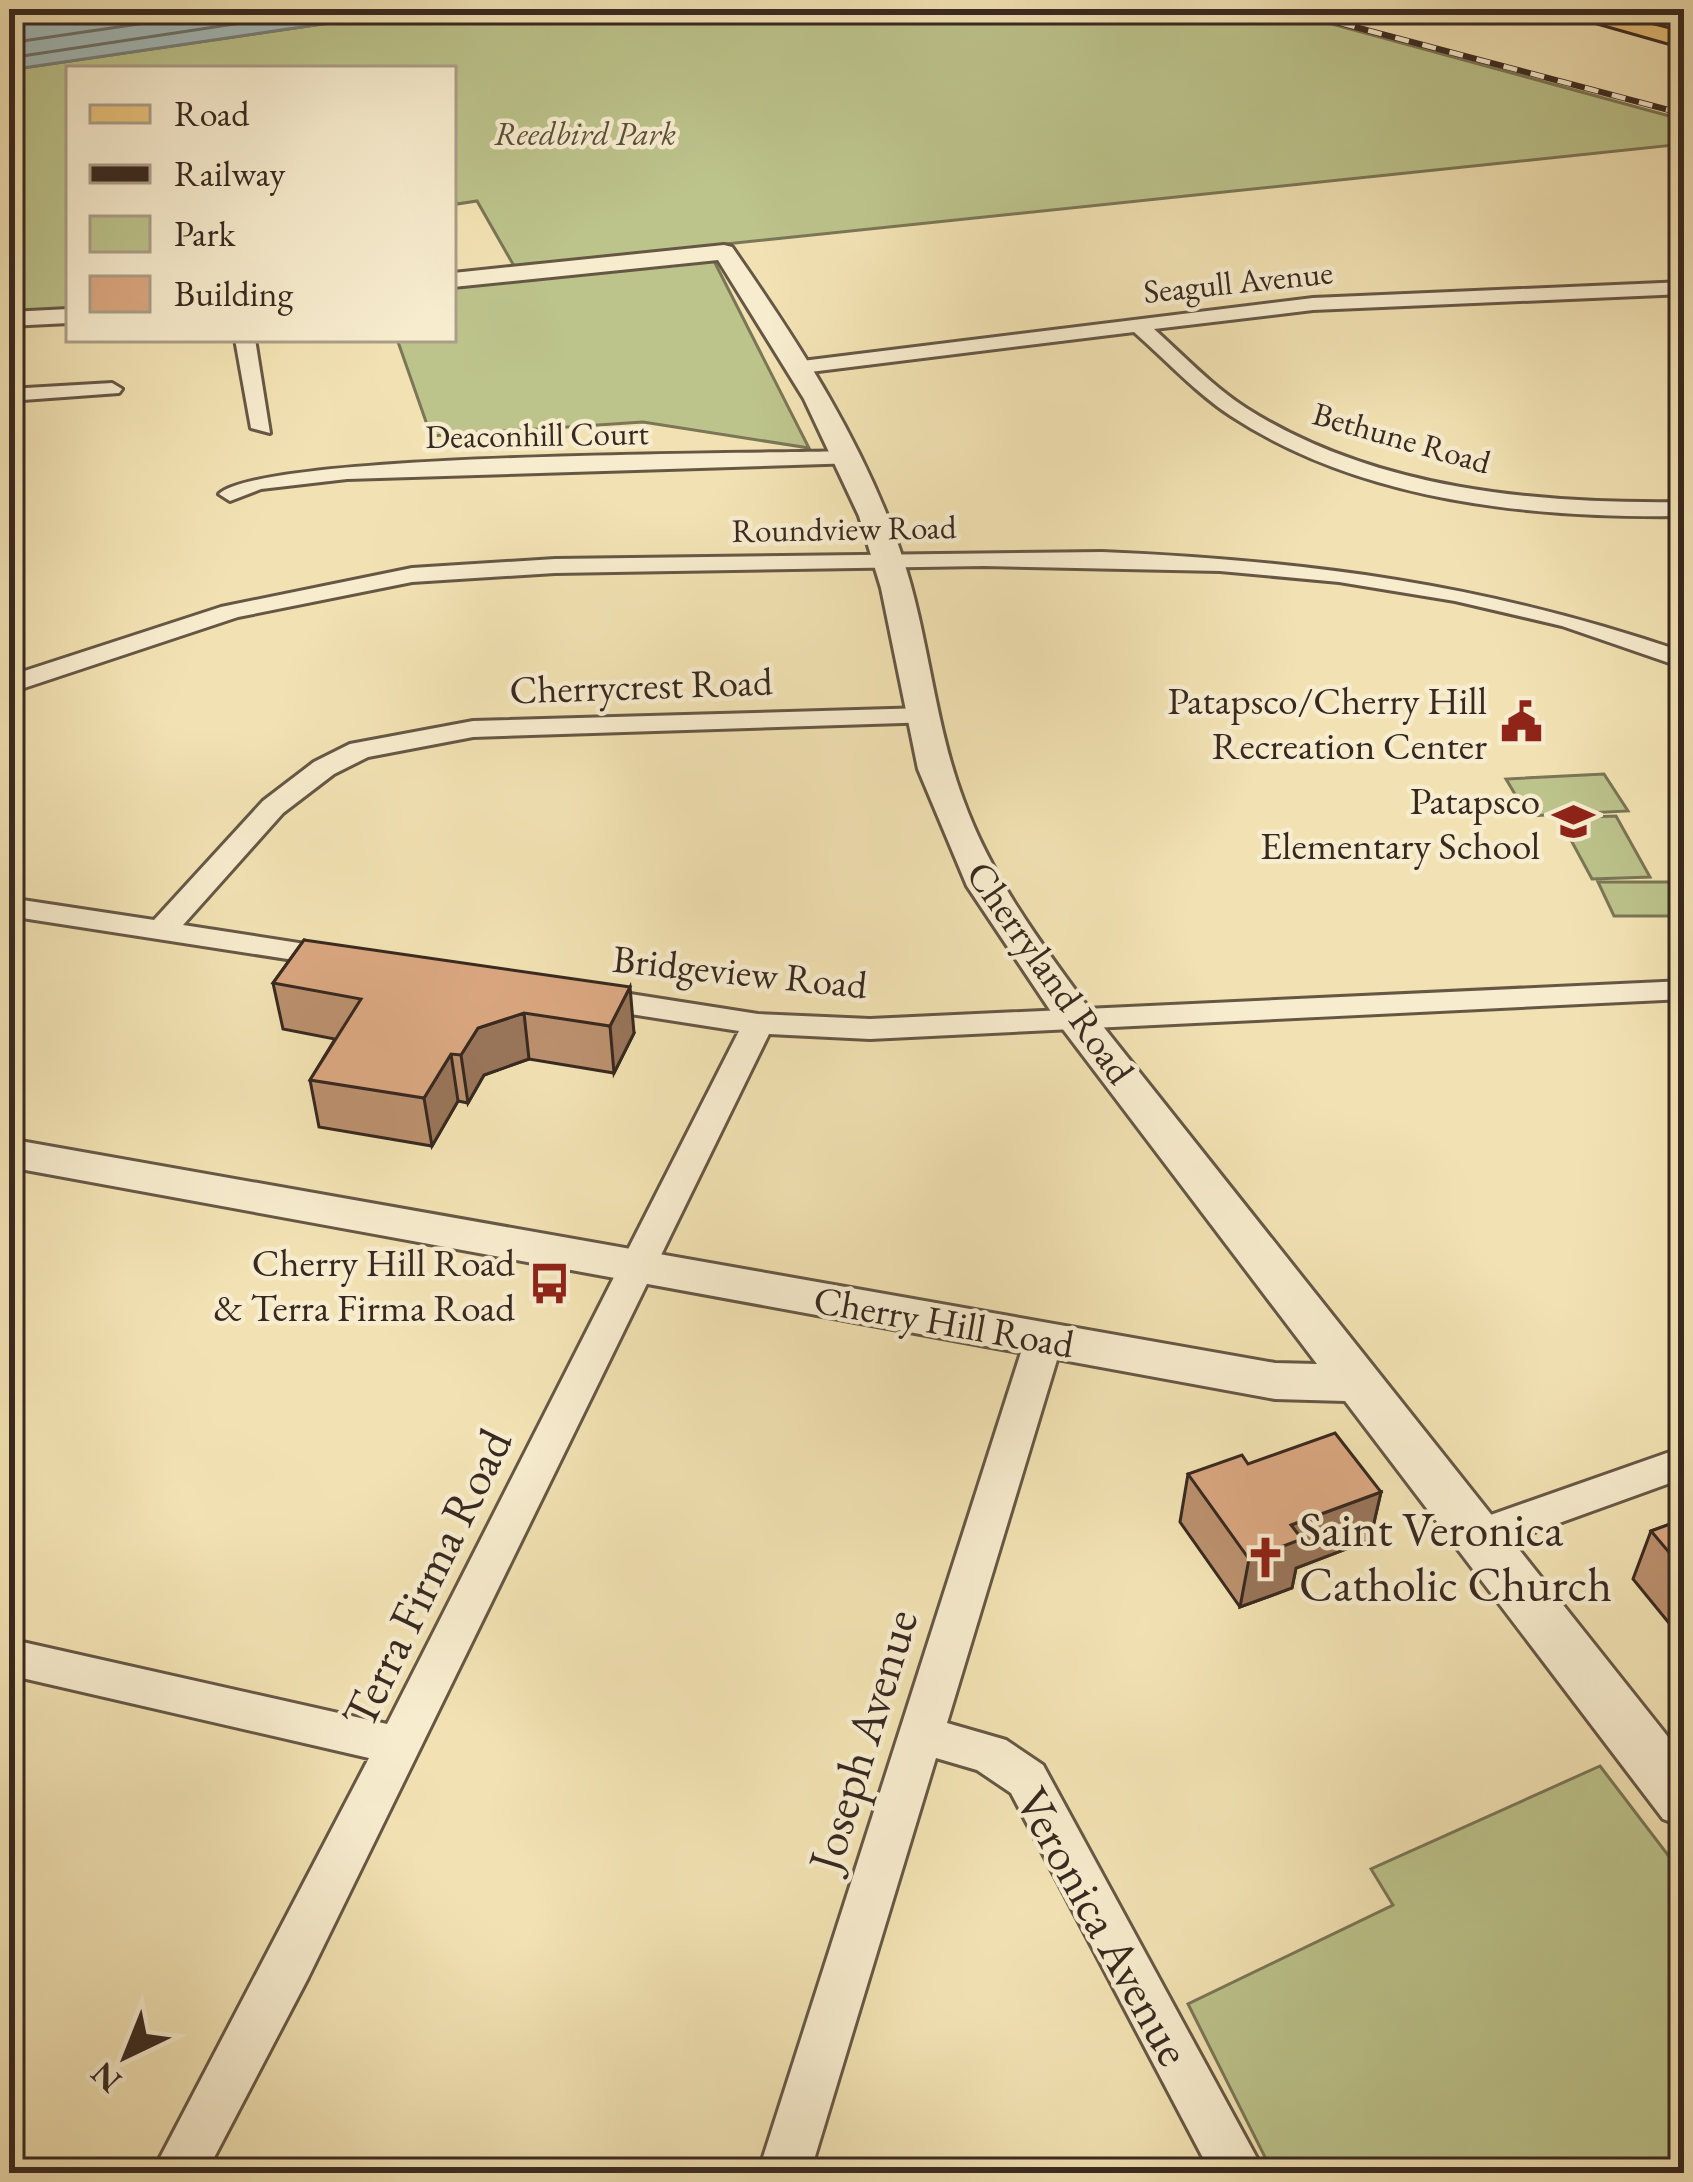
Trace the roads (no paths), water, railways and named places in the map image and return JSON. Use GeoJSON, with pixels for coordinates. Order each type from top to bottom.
{"type":"FeatureCollection","features":[{"type":"Feature","properties":{"kind":"main road"},"geometry":{"type":"LineString","coordinates":[[1561,9],[1684,40]]}},
{"type":"Feature","properties":{"kind":"main road"},"geometry":{"type":"LineString","coordinates":[[1598,9],[1684,30]]}},
{"type":"Feature","properties":{"kind":"street","name":"Cherryland Road"},"geometry":{"type":"LineString","coordinates":[[456,280],[724,252],[802,368],[849,458],[888,560],[945,799],[980,878],[1076,1019],[1358,1383]]}},
{"type":"Feature","properties":{"kind":"street","name":"Seagull Avenue"},"geometry":{"type":"LineString","coordinates":[[802,368],[1354,301],[1684,288]]}},
{"type":"Feature","properties":{"kind":"street"},"geometry":{"type":"LineString","coordinates":[[9,319],[66,316]]}},
{"type":"Feature","properties":{"kind":"street","name":"Bethune Road"},"geometry":{"type":"LineString","coordinates":[[1139,326],[1240,413],[1339,459],[1430,485],[1532,503],[1684,509]]}},
{"type":"Feature","properties":{"kind":"street"},"geometry":{"type":"LineString","coordinates":[[246,342],[262,428]]}},
{"type":"Feature","properties":{"kind":"street"},"geometry":{"type":"LineString","coordinates":[[9,394],[112,388]]}},
{"type":"Feature","properties":{"kind":"street","name":"Deaconhill Court"},"geometry":{"type":"LineString","coordinates":[[230,494],[278,478],[347,472],[849,458]]}},
{"type":"Feature","properties":{"kind":"street","name":"Roundview Road"},"geometry":{"type":"LineString","coordinates":[[9,685],[250,608],[368,581],[482,570],[888,560],[1150,559],[1363,577],[1554,616],[1684,660]]}},
{"type":"Feature","properties":{"kind":"street","name":"Cherrycrest Road"},"geometry":{"type":"LineString","coordinates":[[163,929],[273,807],[360,750],[472,728],[926,716]]}},
{"type":"Feature","properties":{"kind":"street"},"geometry":{"type":"LineString","coordinates":[[9,907],[366,962]]}},
{"type":"Feature","properties":{"kind":"street","name":"Bridgeview Road"},"geometry":{"type":"LineString","coordinates":[[550,991],[758,1024],[870,1029],[1684,990]]}},
{"type":"Feature","properties":{"kind":"street","name":"Terra Firma Road"},"geometry":{"type":"LineString","coordinates":[[178,2173],[400,1746],[633,1265],[758,1024]]}},
{"type":"Feature","properties":{"kind":"street","name":"Cherry Hill Road"},"geometry":{"type":"LineString","coordinates":[[9,1153],[1275,1381],[1358,1383]]}},
{"type":"Feature","properties":{"kind":"street","name":"Joseph Avenue"},"geometry":{"type":"LineString","coordinates":[[784,2173],[1044,1340]]}},
{"type":"Feature","properties":{"kind":"street"},"geometry":{"type":"LineString","coordinates":[[1358,1383],[1684,1801]]}},
{"type":"Feature","properties":{"kind":"street"},"geometry":{"type":"LineString","coordinates":[[1476,1537],[1684,1462]]}},
{"type":"Feature","properties":{"kind":"street"},"geometry":{"type":"LineString","coordinates":[[9,1657],[400,1746]]}},
{"type":"Feature","properties":{"kind":"street","name":"Veronica Avenue"},"geometry":{"type":"LineString","coordinates":[[921,1735],[990,1754],[1027,1779],[1239,2173]]}},
{"type":"Feature","properties":{"kind":"water"},"geometry":{"type":"Polygon","coordinates":[[[9,9],[425,9],[9,70],[9,9]]]}},
{"type":"Feature","properties":{"kind":"railway"},"geometry":{"type":"LineString","coordinates":[[1287,9],[1684,114]]}},
{"type":"Feature","properties":{"kind":"place","name":"Patapsco/Cherry Hill Recreation Center"},"geometry":{"type":"Point","coordinates":[1521,722]}},
{"type":"Feature","properties":{"kind":"place","name":"Patapsco Elementary School"},"geometry":{"type":"Point","coordinates":[1574,822]}},
{"type":"Feature","properties":{"kind":"place","name":"Cherry Hill Road & Terra Firma Road"},"geometry":{"type":"Point","coordinates":[549,1284]}},
{"type":"Feature","properties":{"kind":"place","name":"Saint Veronica Catholic Church"},"geometry":{"type":"Point","coordinates":[1265,1557]}},
{"type":"Feature","properties":{"kind":"park label","name":"Reedbird Park"},"geometry":{"type":"Point","coordinates":[585,133]}}]}
